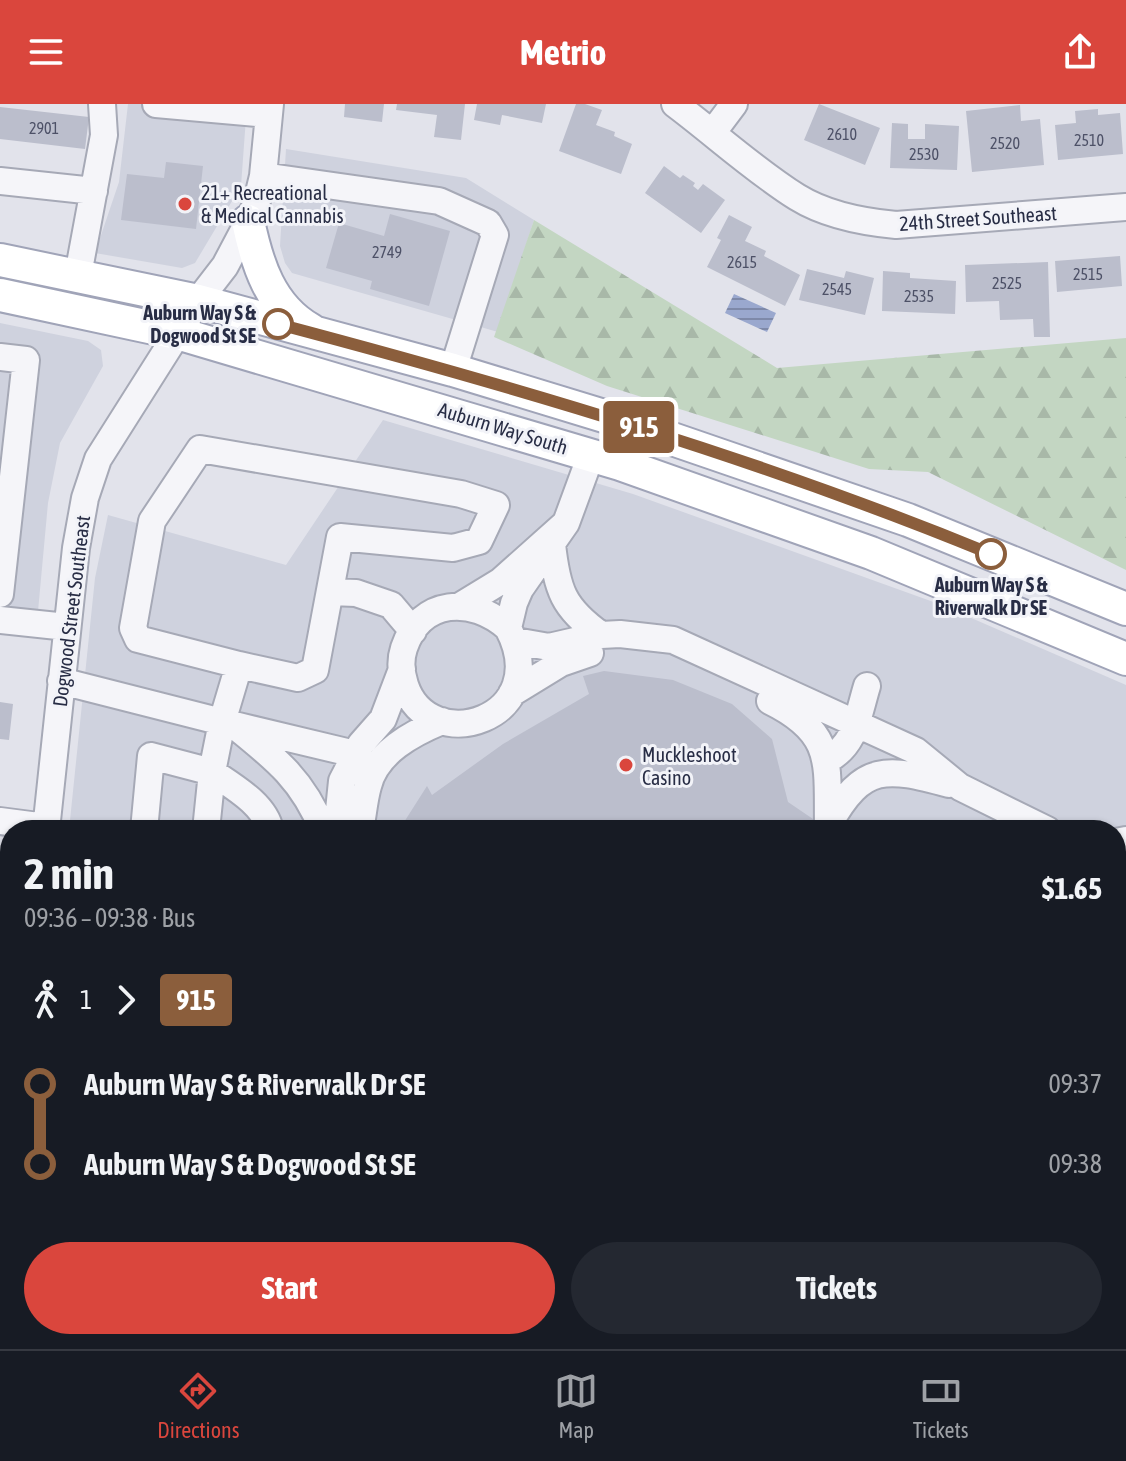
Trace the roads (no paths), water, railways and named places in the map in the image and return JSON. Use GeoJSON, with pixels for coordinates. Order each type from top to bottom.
{"type":"FeatureCollection","features":[{"type":"Feature","properties":{"kind":"main road"},"geometry":{"type":"LineString","coordinates":[[248,221],[258,265],[267,283],[298,322],[321,335]]}},
{"type":"Feature","properties":{"kind":"main road","name":"Auburn Way South"},"geometry":{"type":"LineString","coordinates":[[0,260],[198,301],[453,370],[617,420],[908,520],[1126,609]]}},
{"type":"Feature","properties":{"kind":"main road","name":"Auburn Way South"},"geometry":{"type":"LineString","coordinates":[[0,295],[177,333],[591,455],[871,553],[1126,659]]}},
{"type":"Feature","properties":{"kind":"main road"},"geometry":{"type":"LineString","coordinates":[[591,455],[604,439],[613,437],[754,482],[783,484],[792,480]]}},
{"type":"Feature","properties":{"kind":"street"},"geometry":{"type":"LineString","coordinates":[[78,275],[104,135],[102,104]]}},
{"type":"Feature","properties":{"kind":"street"},"geometry":{"type":"LineString","coordinates":[[156,104],[269,109]]}},
{"type":"Feature","properties":{"kind":"street","name":"24th Street Southeast"},"geometry":{"type":"LineString","coordinates":[[675,104],[798,198],[866,223],[896,225],[1126,207]]}},
{"type":"Feature","properties":{"kind":"street"},"geometry":{"type":"LineString","coordinates":[[713,132],[734,104]]}},
{"type":"Feature","properties":{"kind":"street","name":"Dogwood Street Southeast"},"geometry":{"type":"LineString","coordinates":[[47,820],[76,548],[85,498],[98,459],[198,301],[225,266],[256,205],[263,176],[269,109]]}},
{"type":"Feature","properties":{"kind":"street"},"geometry":{"type":"LineString","coordinates":[[263,176],[439,201],[488,223],[495,235],[453,370]]}},
{"type":"Feature","properties":{"kind":"street"},"geometry":{"type":"LineString","coordinates":[[0,181],[94,191]]}},
{"type":"Feature","properties":{"kind":"street"},"geometry":{"type":"LineString","coordinates":[[0,357],[26,360],[0,594]]}},
{"type":"Feature","properties":{"kind":"street"},"geometry":{"type":"LineString","coordinates":[[200,449],[461,494],[496,505],[479,541],[453,548],[340,537],[330,592],[315,670],[298,678],[138,639],[133,628],[152,521],[200,449]]}},
{"type":"Feature","properties":{"kind":"street"},"geometry":{"type":"LineString","coordinates":[[591,455],[559,534],[520,589],[514,603],[511,635],[520,665],[507,702],[492,715],[474,722],[454,724],[419,708],[408,692],[402,669],[402,654],[413,631],[420,621],[437,611],[460,606],[475,607],[493,615],[511,635],[549,647],[601,635],[653,636],[673,640],[916,751],[960,787]]}},
{"type":"Feature","properties":{"kind":"street"},"geometry":{"type":"LineString","coordinates":[[460,606],[501,581],[559,534]]}},
{"type":"Feature","properties":{"kind":"street"},"geometry":{"type":"LineString","coordinates":[[559,534],[555,574],[568,606],[579,619],[601,635]]}},
{"type":"Feature","properties":{"kind":"street"},"geometry":{"type":"LineString","coordinates":[[330,592],[356,593],[391,605],[413,631]]}},
{"type":"Feature","properties":{"kind":"street"},"geometry":{"type":"LineString","coordinates":[[0,620],[67,627]]}},
{"type":"Feature","properties":{"kind":"street"},"geometry":{"type":"LineString","coordinates":[[512,693],[561,663],[586,653],[654,650],[698,664],[780,706],[799,718],[814,733],[827,760],[828,820]]}},
{"type":"Feature","properties":{"kind":"street"},"geometry":{"type":"LineString","coordinates":[[207,820],[212,772],[228,723],[239,665]]}},
{"type":"Feature","properties":{"kind":"street"},"geometry":{"type":"LineString","coordinates":[[338,820],[342,781],[355,754],[383,719],[402,669]]}},
{"type":"Feature","properties":{"kind":"street"},"geometry":{"type":"LineString","coordinates":[[61,681],[355,754]]}},
{"type":"Feature","properties":{"kind":"street"},"geometry":{"type":"LineString","coordinates":[[827,760],[842,752],[850,741],[867,686]]}},
{"type":"Feature","properties":{"kind":"street"},"geometry":{"type":"LineString","coordinates":[[362,820],[368,783],[378,763],[417,731],[442,721]]}},
{"type":"Feature","properties":{"kind":"street"},"geometry":{"type":"LineString","coordinates":[[228,723],[282,763],[298,782],[319,820]]}},
{"type":"Feature","properties":{"kind":"street"},"geometry":{"type":"LineString","coordinates":[[145,820],[151,756],[212,772],[238,790],[266,820]]}},
{"type":"Feature","properties":{"kind":"street"},"geometry":{"type":"LineString","coordinates":[[833,820],[849,791],[883,774],[905,772],[960,787],[1027,820]]}},
{"type":"Feature","properties":{"kind":"water"},"geometry":{"type":"Polygon","coordinates":[[[734,294],[776,313],[767,332],[725,313],[734,294]]]}},
{"type":"Feature","properties":{"kind":"place","name":"21+ Recreational & Medical Cannabis"},"geometry":{"type":"Point","coordinates":[185,204]}},
{"type":"Feature","properties":{"kind":"place","name":"Auburn Way S & Dogwood St SE"},"geometry":{"type":"Point","coordinates":[278,324]}},
{"type":"Feature","properties":{"kind":"place","name":"Auburn Way S & Riverwalk Dr SE"},"geometry":{"type":"Point","coordinates":[991,554]}},
{"type":"Feature","properties":{"kind":"place","name":"Muckleshoot Casino"},"geometry":{"type":"Point","coordinates":[626,765]}}]}
